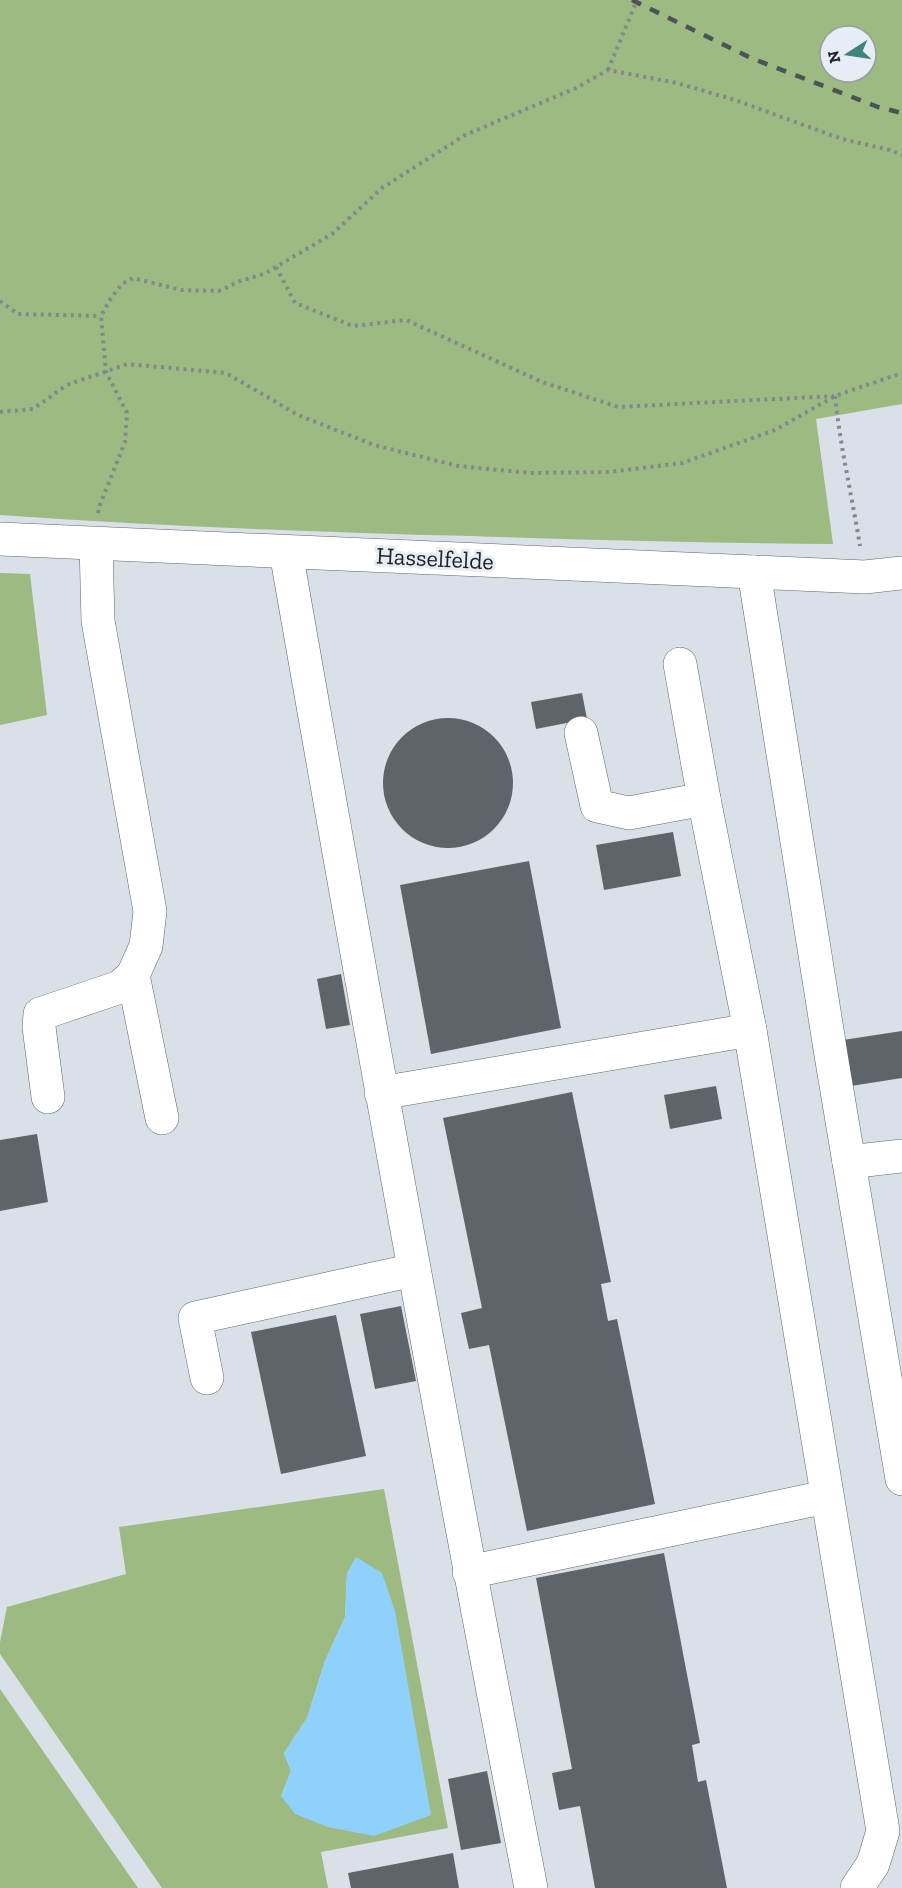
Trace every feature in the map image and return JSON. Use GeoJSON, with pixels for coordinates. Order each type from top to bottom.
{"type":"FeatureCollection","features":[{"type":"Feature","properties":{"kind":"street","name":"Hasselfelde"},"geometry":{"type":"LineString","coordinates":[[0,539],[867,577],[902,573]]}},
{"type":"Feature","properties":{"kind":"street"},"geometry":{"type":"LineString","coordinates":[[48,1097],[39,1027],[40,1014],[120,987],[133,975],[146,946],[150,911],[98,621],[96,544]]}},
{"type":"Feature","properties":{"kind":"street"},"geometry":{"type":"LineString","coordinates":[[286,552],[381,1094],[469,1572],[531,1888]]}},
{"type":"Feature","properties":{"kind":"street"},"geometry":{"type":"LineString","coordinates":[[754,572],[849,1162],[898,1424],[902,1479]]}},
{"type":"Feature","properties":{"kind":"street"},"geometry":{"type":"LineString","coordinates":[[680,664],[750,1030],[883,1831],[873,1864],[857,1888]]}},
{"type":"Feature","properties":{"kind":"street"},"geometry":{"type":"LineString","coordinates":[[581,733],[597,806],[629,813],[704,799]]}},
{"type":"Feature","properties":{"kind":"street"},"geometry":{"type":"LineString","coordinates":[[133,975],[162,1118]]}},
{"type":"Feature","properties":{"kind":"street"},"geometry":{"type":"LineString","coordinates":[[381,1094],[750,1030]]}},
{"type":"Feature","properties":{"kind":"street"},"geometry":{"type":"LineString","coordinates":[[849,1162],[902,1156]]}},
{"type":"Feature","properties":{"kind":"street"},"geometry":{"type":"LineString","coordinates":[[207,1378],[195,1318],[414,1270]]}},
{"type":"Feature","properties":{"kind":"street"},"geometry":{"type":"LineString","coordinates":[[469,1572],[826,1497]]}},
{"type":"Feature","properties":{"kind":"path"},"geometry":{"type":"LineString","coordinates":[[96,544],[99,507],[125,442],[127,413],[106,372],[101,316],[122,284],[133,278],[181,290],[219,291],[240,281],[264,274],[332,234],[382,188],[465,135],[576,88],[608,70],[637,0]]}},
{"type":"Feature","properties":{"kind":"path"},"geometry":{"type":"LineString","coordinates":[[608,70],[735,100],[842,139],[902,155]]}},
{"type":"Feature","properties":{"kind":"path"},"geometry":{"type":"LineString","coordinates":[[276,267],[295,303],[353,326],[406,320],[542,382],[618,407],[835,396]]}},
{"type":"Feature","properties":{"kind":"path"},"geometry":{"type":"LineString","coordinates":[[0,302],[18,314],[101,316]]}},
{"type":"Feature","properties":{"kind":"path"},"geometry":{"type":"LineString","coordinates":[[0,412],[33,410],[67,385],[127,364],[226,373],[298,415],[374,445],[458,465],[531,473],[609,472],[682,462],[776,430],[835,396],[902,373]]}},
{"type":"Feature","properties":{"kind":"path"},"geometry":{"type":"LineString","coordinates":[[835,396],[838,432],[849,477],[867,577]]}},
{"type":"Feature","properties":{"kind":"green space"},"geometry":{"type":"Polygon","coordinates":[[[0,0],[902,0],[902,404],[816,419],[833,544],[353,533],[0,515],[0,0]]]}},
{"type":"Feature","properties":{"kind":"green space"},"geometry":{"type":"Polygon","coordinates":[[[0,573],[30,574],[47,715],[0,725],[0,573]]]}},
{"type":"Feature","properties":{"kind":"green space"},"geometry":{"type":"Polygon","coordinates":[[[384,1489],[448,1828],[321,1852],[328,1888],[162,1888],[0,1654],[7,1607],[126,1574],[119,1527],[384,1489]],[[356,1557],[347,1574],[345,1617],[325,1661],[307,1718],[284,1753],[291,1771],[281,1796],[328,1827],[356,1557]]]}},
{"type":"Feature","properties":{"kind":"green space"},"geometry":{"type":"Polygon","coordinates":[[[0,1689],[138,1888],[0,1888],[0,1689]]]}},
{"type":"Feature","properties":{"kind":"water"},"geometry":{"type":"Polygon","coordinates":[[[356,1557],[382,1573],[395,1611],[431,1815],[374,1836],[328,1827],[295,1814],[281,1796],[291,1771],[284,1753],[307,1718],[325,1661],[345,1617],[347,1574],[356,1557]]]}},
{"type":"Feature","properties":{"kind":"building"},"geometry":{"type":"Polygon","coordinates":[[[582,693],[587,719],[536,729],[531,702],[582,693]]]}},
{"type":"Feature","properties":{"kind":"building"},"geometry":{"type":"Polygon","coordinates":[[[448,718],[473,723],[494,737],[508,758],[513,783],[508,808],[494,829],[473,843],[448,848],[423,843],[402,829],[388,808],[383,783],[388,758],[402,737],[423,723],[448,718]]]}},
{"type":"Feature","properties":{"kind":"building"},"geometry":{"type":"Polygon","coordinates":[[[673,832],[681,876],[604,890],[596,845],[673,832]]]}},
{"type":"Feature","properties":{"kind":"building"},"geometry":{"type":"Polygon","coordinates":[[[529,861],[561,1028],[431,1054],[400,885],[529,861]]]}},
{"type":"Feature","properties":{"kind":"building"},"geometry":{"type":"Polygon","coordinates":[[[341,974],[350,1025],[326,1029],[317,979],[341,974]]]}},
{"type":"Feature","properties":{"kind":"building"},"geometry":{"type":"Polygon","coordinates":[[[902,1031],[902,1078],[851,1086],[843,1040],[902,1031]]]}},
{"type":"Feature","properties":{"kind":"building"},"geometry":{"type":"Polygon","coordinates":[[[716,1086],[722,1119],[670,1129],[664,1095],[716,1086]]]}},
{"type":"Feature","properties":{"kind":"building"},"geometry":{"type":"Polygon","coordinates":[[[572,1092],[611,1282],[601,1284],[608,1321],[617,1319],[655,1504],[527,1531],[489,1345],[469,1349],[461,1313],[482,1308],[443,1118],[572,1092]]]}},
{"type":"Feature","properties":{"kind":"building"},"geometry":{"type":"Polygon","coordinates":[[[37,1134],[48,1202],[0,1211],[0,1140],[37,1134]]]}},
{"type":"Feature","properties":{"kind":"building"},"geometry":{"type":"Polygon","coordinates":[[[401,1306],[416,1381],[375,1389],[360,1314],[401,1306]]]}},
{"type":"Feature","properties":{"kind":"building"},"geometry":{"type":"Polygon","coordinates":[[[336,1315],[366,1456],[281,1474],[251,1332],[336,1315]]]}},
{"type":"Feature","properties":{"kind":"building"},"geometry":{"type":"Polygon","coordinates":[[[664,1553],[700,1743],[692,1745],[698,1782],[706,1780],[727,1888],[595,1888],[580,1806],[559,1810],[552,1773],[572,1769],[536,1578],[664,1553]]]}},
{"type":"Feature","properties":{"kind":"building"},"geometry":{"type":"Polygon","coordinates":[[[487,1771],[501,1843],[461,1850],[448,1779],[487,1771]]]}},
{"type":"Feature","properties":{"kind":"building"},"geometry":{"type":"Polygon","coordinates":[[[453,1853],[459,1888],[351,1888],[348,1873],[453,1853]]]}},
{"type":"Feature","properties":{"kind":"railway"},"geometry":{"type":"LineString","coordinates":[[632,0],[751,58],[878,107],[902,113]]}}]}
